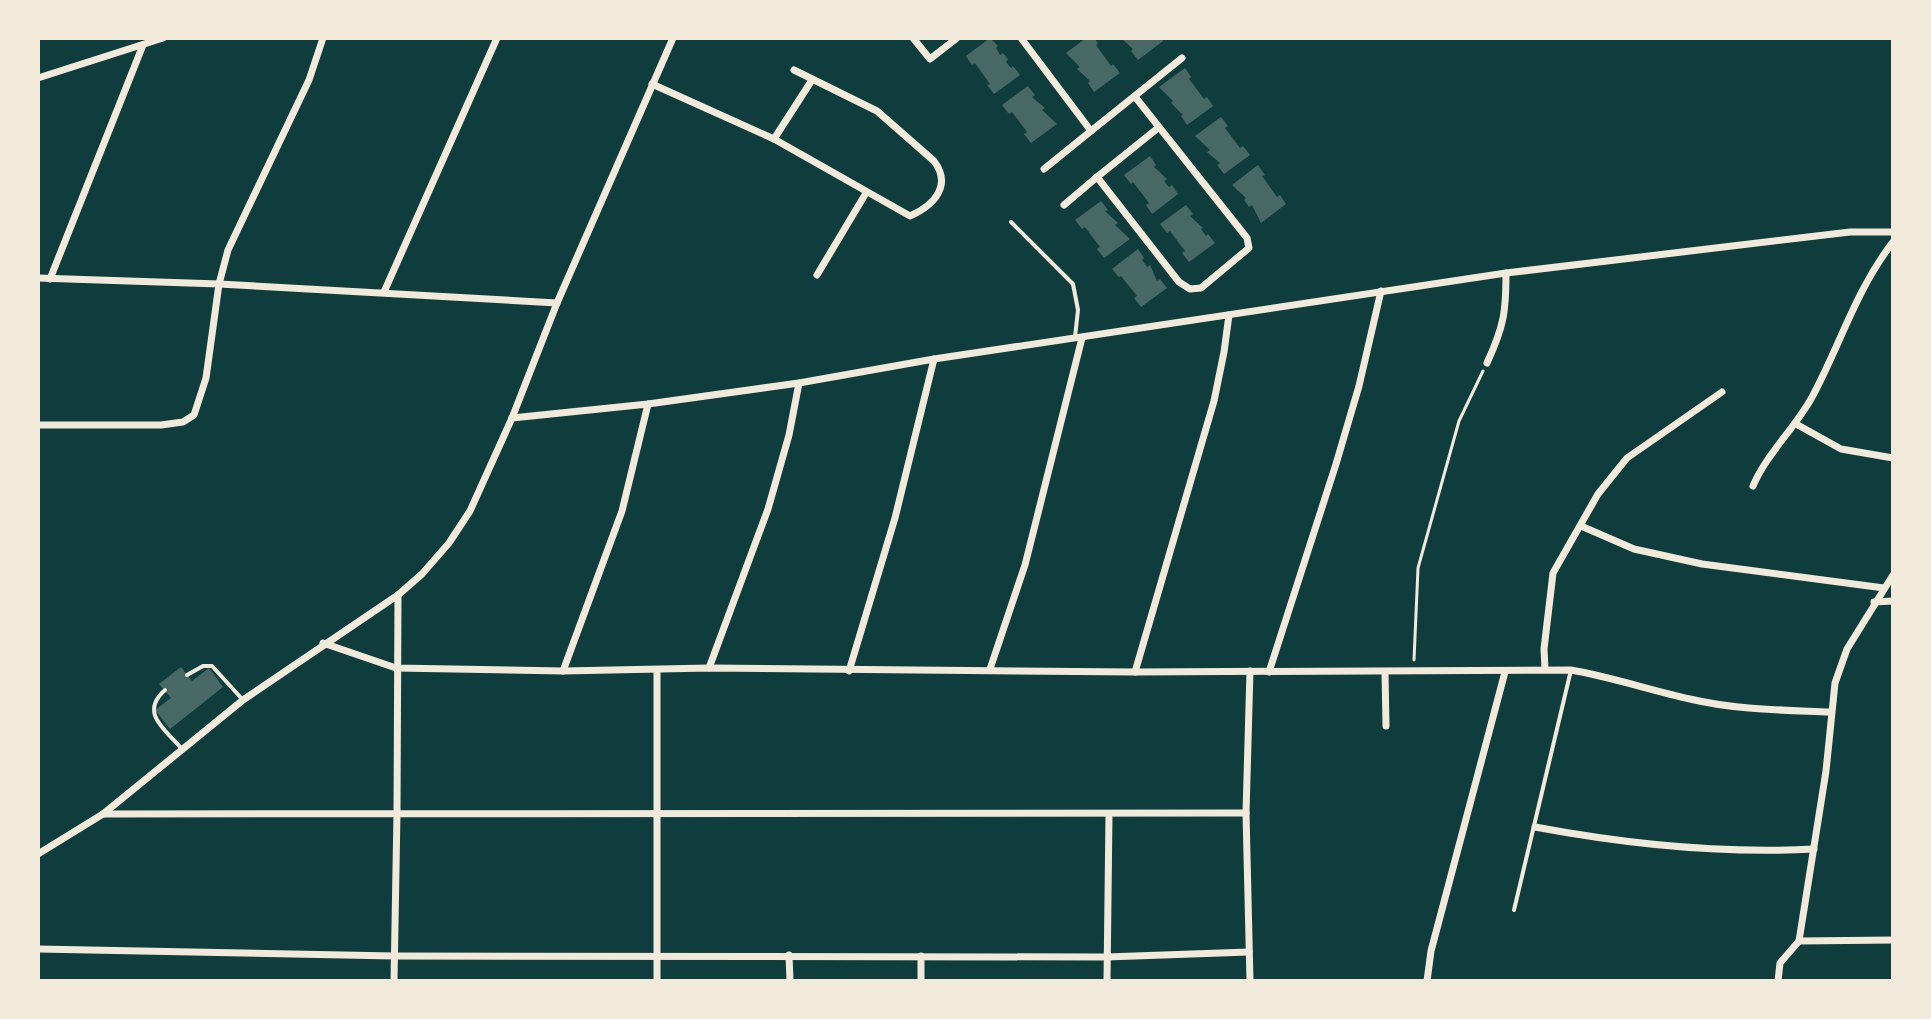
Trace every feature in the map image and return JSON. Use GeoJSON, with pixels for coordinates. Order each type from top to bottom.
{"type":"FeatureCollection","features":[{"type":"Feature","properties":{"kind":"street"},"geometry":{"type":"LineString","coordinates":[[38,78],[163,38]]}},
{"type":"Feature","properties":{"kind":"street"},"geometry":{"type":"LineString","coordinates":[[38,425],[161,425],[183,422],[194,415],[206,378],[219,284],[231,242],[309,80],[323,38]]}},
{"type":"Feature","properties":{"kind":"street"},"geometry":{"type":"LineString","coordinates":[[384,292],[497,38]]}},
{"type":"Feature","properties":{"kind":"street"},"geometry":{"type":"LineString","coordinates":[[38,854],[103,814],[243,700],[398,595],[422,574],[449,543],[470,511],[512,418],[557,303],[673,38]]}},
{"type":"Feature","properties":{"kind":"street"},"geometry":{"type":"LineString","coordinates":[[913,38],[930,59],[957,38]]}},
{"type":"Feature","properties":{"kind":"street"},"geometry":{"type":"LineString","coordinates":[[1021,38],[1091,131]]}},
{"type":"Feature","properties":{"kind":"street"},"geometry":{"type":"LineString","coordinates":[[50,279],[143,45]]}},
{"type":"Feature","properties":{"kind":"street"},"geometry":{"type":"LineString","coordinates":[[1044,169],[1182,58]]}},
{"type":"Feature","properties":{"kind":"street"},"geometry":{"type":"LineString","coordinates":[[652,84],[774,139],[910,216],[919,212],[940,192],[944,182],[942,171],[877,111],[794,70]]}},
{"type":"Feature","properties":{"kind":"street"},"geometry":{"type":"LineString","coordinates":[[774,139],[812,80]]}},
{"type":"Feature","properties":{"kind":"street"},"geometry":{"type":"LineString","coordinates":[[1097,177],[1179,282],[1190,289],[1201,288],[1249,248],[1247,238],[1136,98]]}},
{"type":"Feature","properties":{"kind":"street"},"geometry":{"type":"LineString","coordinates":[[1064,205],[1158,128]]}},
{"type":"Feature","properties":{"kind":"street"},"geometry":{"type":"LineString","coordinates":[[817,275],[866,193]]}},
{"type":"Feature","properties":{"kind":"street"},"geometry":{"type":"LineString","coordinates":[[512,418],[648,404],[799,383],[934,359],[1506,273],[1850,232],[1893,232]]}},
{"type":"Feature","properties":{"kind":"street"},"geometry":{"type":"LineString","coordinates":[[1753,486],[1796,424],[1829,363],[1853,306],[1875,266],[1893,242]]}},
{"type":"Feature","properties":{"kind":"street"},"geometry":{"type":"LineString","coordinates":[[1487,363],[1502,331],[1506,314],[1506,273]]}},
{"type":"Feature","properties":{"kind":"street"},"geometry":{"type":"LineString","coordinates":[[38,278],[219,284],[557,303]]}},
{"type":"Feature","properties":{"kind":"street"},"geometry":{"type":"LineString","coordinates":[[1269,672],[1344,438],[1381,291]]}},
{"type":"Feature","properties":{"kind":"street"},"geometry":{"type":"LineString","coordinates":[[1135,672],[1214,401],[1229,315]]}},
{"type":"Feature","properties":{"kind":"street"},"geometry":{"type":"LineString","coordinates":[[990,669],[1025,565],[1078,339]]}},
{"type":"Feature","properties":{"kind":"street"},"geometry":{"type":"LineString","coordinates":[[849,671],[895,518],[934,359]]}},
{"type":"Feature","properties":{"kind":"street"},"geometry":{"type":"LineString","coordinates":[[709,668],[768,509],[799,383]]}},
{"type":"Feature","properties":{"kind":"street"},"geometry":{"type":"LineString","coordinates":[[1545,669],[1544,649],[1553,573],[1598,494],[1627,458],[1722,392]]}},
{"type":"Feature","properties":{"kind":"street"},"geometry":{"type":"LineString","coordinates":[[563,671],[622,511],[648,404]]}},
{"type":"Feature","properties":{"kind":"street"},"geometry":{"type":"LineString","coordinates":[[1796,424],[1841,449],[1893,458]]}},
{"type":"Feature","properties":{"kind":"street"},"geometry":{"type":"LineString","coordinates":[[1581,526],[1634,549],[1702,564],[1884,588]]}},
{"type":"Feature","properties":{"kind":"street"},"geometry":{"type":"LineString","coordinates":[[1778,981],[1780,963],[1799,941],[1826,771],[1835,683],[1847,649],[1893,575]]}},
{"type":"Feature","properties":{"kind":"street"},"geometry":{"type":"LineString","coordinates":[[394,981],[398,595]]}},
{"type":"Feature","properties":{"kind":"street"},"geometry":{"type":"LineString","coordinates":[[1874,602],[1893,601]]}},
{"type":"Feature","properties":{"kind":"street"},"geometry":{"type":"LineString","coordinates":[[323,643],[396,668],[1135,672],[1571,670],[1607,676],[1692,700],[1739,707],[1830,712]]}},
{"type":"Feature","properties":{"kind":"street"},"geometry":{"type":"LineString","coordinates":[[657,671],[657,981]]}},
{"type":"Feature","properties":{"kind":"street"},"geometry":{"type":"LineString","coordinates":[[1250,671],[1246,813],[1250,981]]}},
{"type":"Feature","properties":{"kind":"street"},"geometry":{"type":"LineString","coordinates":[[1385,672],[1386,726]]}},
{"type":"Feature","properties":{"kind":"street"},"geometry":{"type":"LineString","coordinates":[[1427,981],[1431,951],[1505,672]]}},
{"type":"Feature","properties":{"kind":"street"},"geometry":{"type":"LineString","coordinates":[[103,814],[1246,813]]}},
{"type":"Feature","properties":{"kind":"street"},"geometry":{"type":"LineString","coordinates":[[1107,981],[1109,814]]}},
{"type":"Feature","properties":{"kind":"street"},"geometry":{"type":"LineString","coordinates":[[1535,827],[1602,840],[1650,845],[1770,851],[1814,849]]}},
{"type":"Feature","properties":{"kind":"street"},"geometry":{"type":"LineString","coordinates":[[1799,941],[1893,940]]}},
{"type":"Feature","properties":{"kind":"street"},"geometry":{"type":"LineString","coordinates":[[38,949],[394,956],[1106,957],[1249,952]]}},
{"type":"Feature","properties":{"kind":"street"},"geometry":{"type":"LineString","coordinates":[[789,955],[790,981]]}},
{"type":"Feature","properties":{"kind":"street"},"geometry":{"type":"LineString","coordinates":[[921,956],[921,981]]}},
{"type":"Feature","properties":{"kind":"lane"},"geometry":{"type":"LineString","coordinates":[[1011,222],[1073,284],[1078,310],[1078,339]]}},
{"type":"Feature","properties":{"kind":"lane"},"geometry":{"type":"LineString","coordinates":[[187,675],[203,666],[212,666],[243,700]]}},
{"type":"Feature","properties":{"kind":"lane"},"geometry":{"type":"LineString","coordinates":[[1514,910],[1571,670]]}},
{"type":"Feature","properties":{"kind":"lane"},"geometry":{"type":"LineString","coordinates":[[165,690],[154,700],[153,710],[183,749]]}},
{"type":"Feature","properties":{"kind":"path"},"geometry":{"type":"LineString","coordinates":[[1414,672],[1418,568],[1459,421],[1487,363]]}},
{"type":"Feature","properties":{"kind":"building"},"geometry":{"type":"Polygon","coordinates":[[[990,38],[998,46],[1000,55],[1003,53],[1008,59],[1006,62],[1020,75],[994,94],[975,63],[972,65],[966,56],[990,38]]]}},
{"type":"Feature","properties":{"kind":"building"},"geometry":{"type":"Polygon","coordinates":[[[1086,38],[1094,38],[1111,66],[1113,64],[1120,73],[1094,92],[1088,83],[1090,81],[1077,69],[1080,67],[1066,53],[1086,38]]]}},
{"type":"Feature","properties":{"kind":"building"},"geometry":{"type":"Polygon","coordinates":[[[1121,38],[1161,38],[1163,41],[1138,60],[1131,51],[1133,49],[1121,38]]]}},
{"type":"Feature","properties":{"kind":"building"},"geometry":{"type":"Polygon","coordinates":[[[1185,68],[1191,77],[1189,79],[1213,106],[1187,125],[1183,115],[1171,103],[1173,101],[1159,87],[1185,68]]]}},
{"type":"Feature","properties":{"kind":"building"},"geometry":{"type":"Polygon","coordinates":[[[1028,86],[1035,95],[1032,97],[1057,124],[1031,143],[1012,112],[1009,114],[1002,105],[1028,86]]]}},
{"type":"Feature","properties":{"kind":"building"},"geometry":{"type":"Polygon","coordinates":[[[1221,117],[1240,148],[1243,146],[1250,155],[1224,174],[1217,165],[1220,163],[1195,136],[1221,117]]]}},
{"type":"Feature","properties":{"kind":"building"},"geometry":{"type":"Polygon","coordinates":[[[1150,156],[1156,165],[1154,167],[1167,179],[1164,181],[1169,187],[1172,185],[1178,194],[1152,214],[1146,205],[1149,203],[1124,175],[1150,156]]]}},
{"type":"Feature","properties":{"kind":"building"},"geometry":{"type":"Polygon","coordinates":[[[1258,165],[1277,197],[1280,195],[1286,204],[1261,223],[1252,205],[1249,207],[1244,200],[1246,198],[1232,185],[1258,165]]]}},
{"type":"Feature","properties":{"kind":"building"},"geometry":{"type":"Polygon","coordinates":[[[1101,201],[1108,210],[1105,211],[1118,223],[1115,225],[1130,239],[1104,258],[1085,227],[1082,229],[1075,220],[1101,201]]]}},
{"type":"Feature","properties":{"kind":"building"},"geometry":{"type":"Polygon","coordinates":[[[1186,205],[1193,214],[1190,216],[1215,243],[1189,262],[1170,231],[1167,233],[1160,224],[1186,205]]]}},
{"type":"Feature","properties":{"kind":"building"},"geometry":{"type":"Polygon","coordinates":[[[1138,249],[1157,281],[1160,279],[1167,288],[1141,307],[1134,298],[1137,296],[1112,269],[1138,249]]]}},
{"type":"Feature","properties":{"kind":"building"},"geometry":{"type":"Polygon","coordinates":[[[181,667],[192,681],[209,668],[223,687],[170,729],[155,710],[171,698],[159,684],[181,667]]]}}]}
